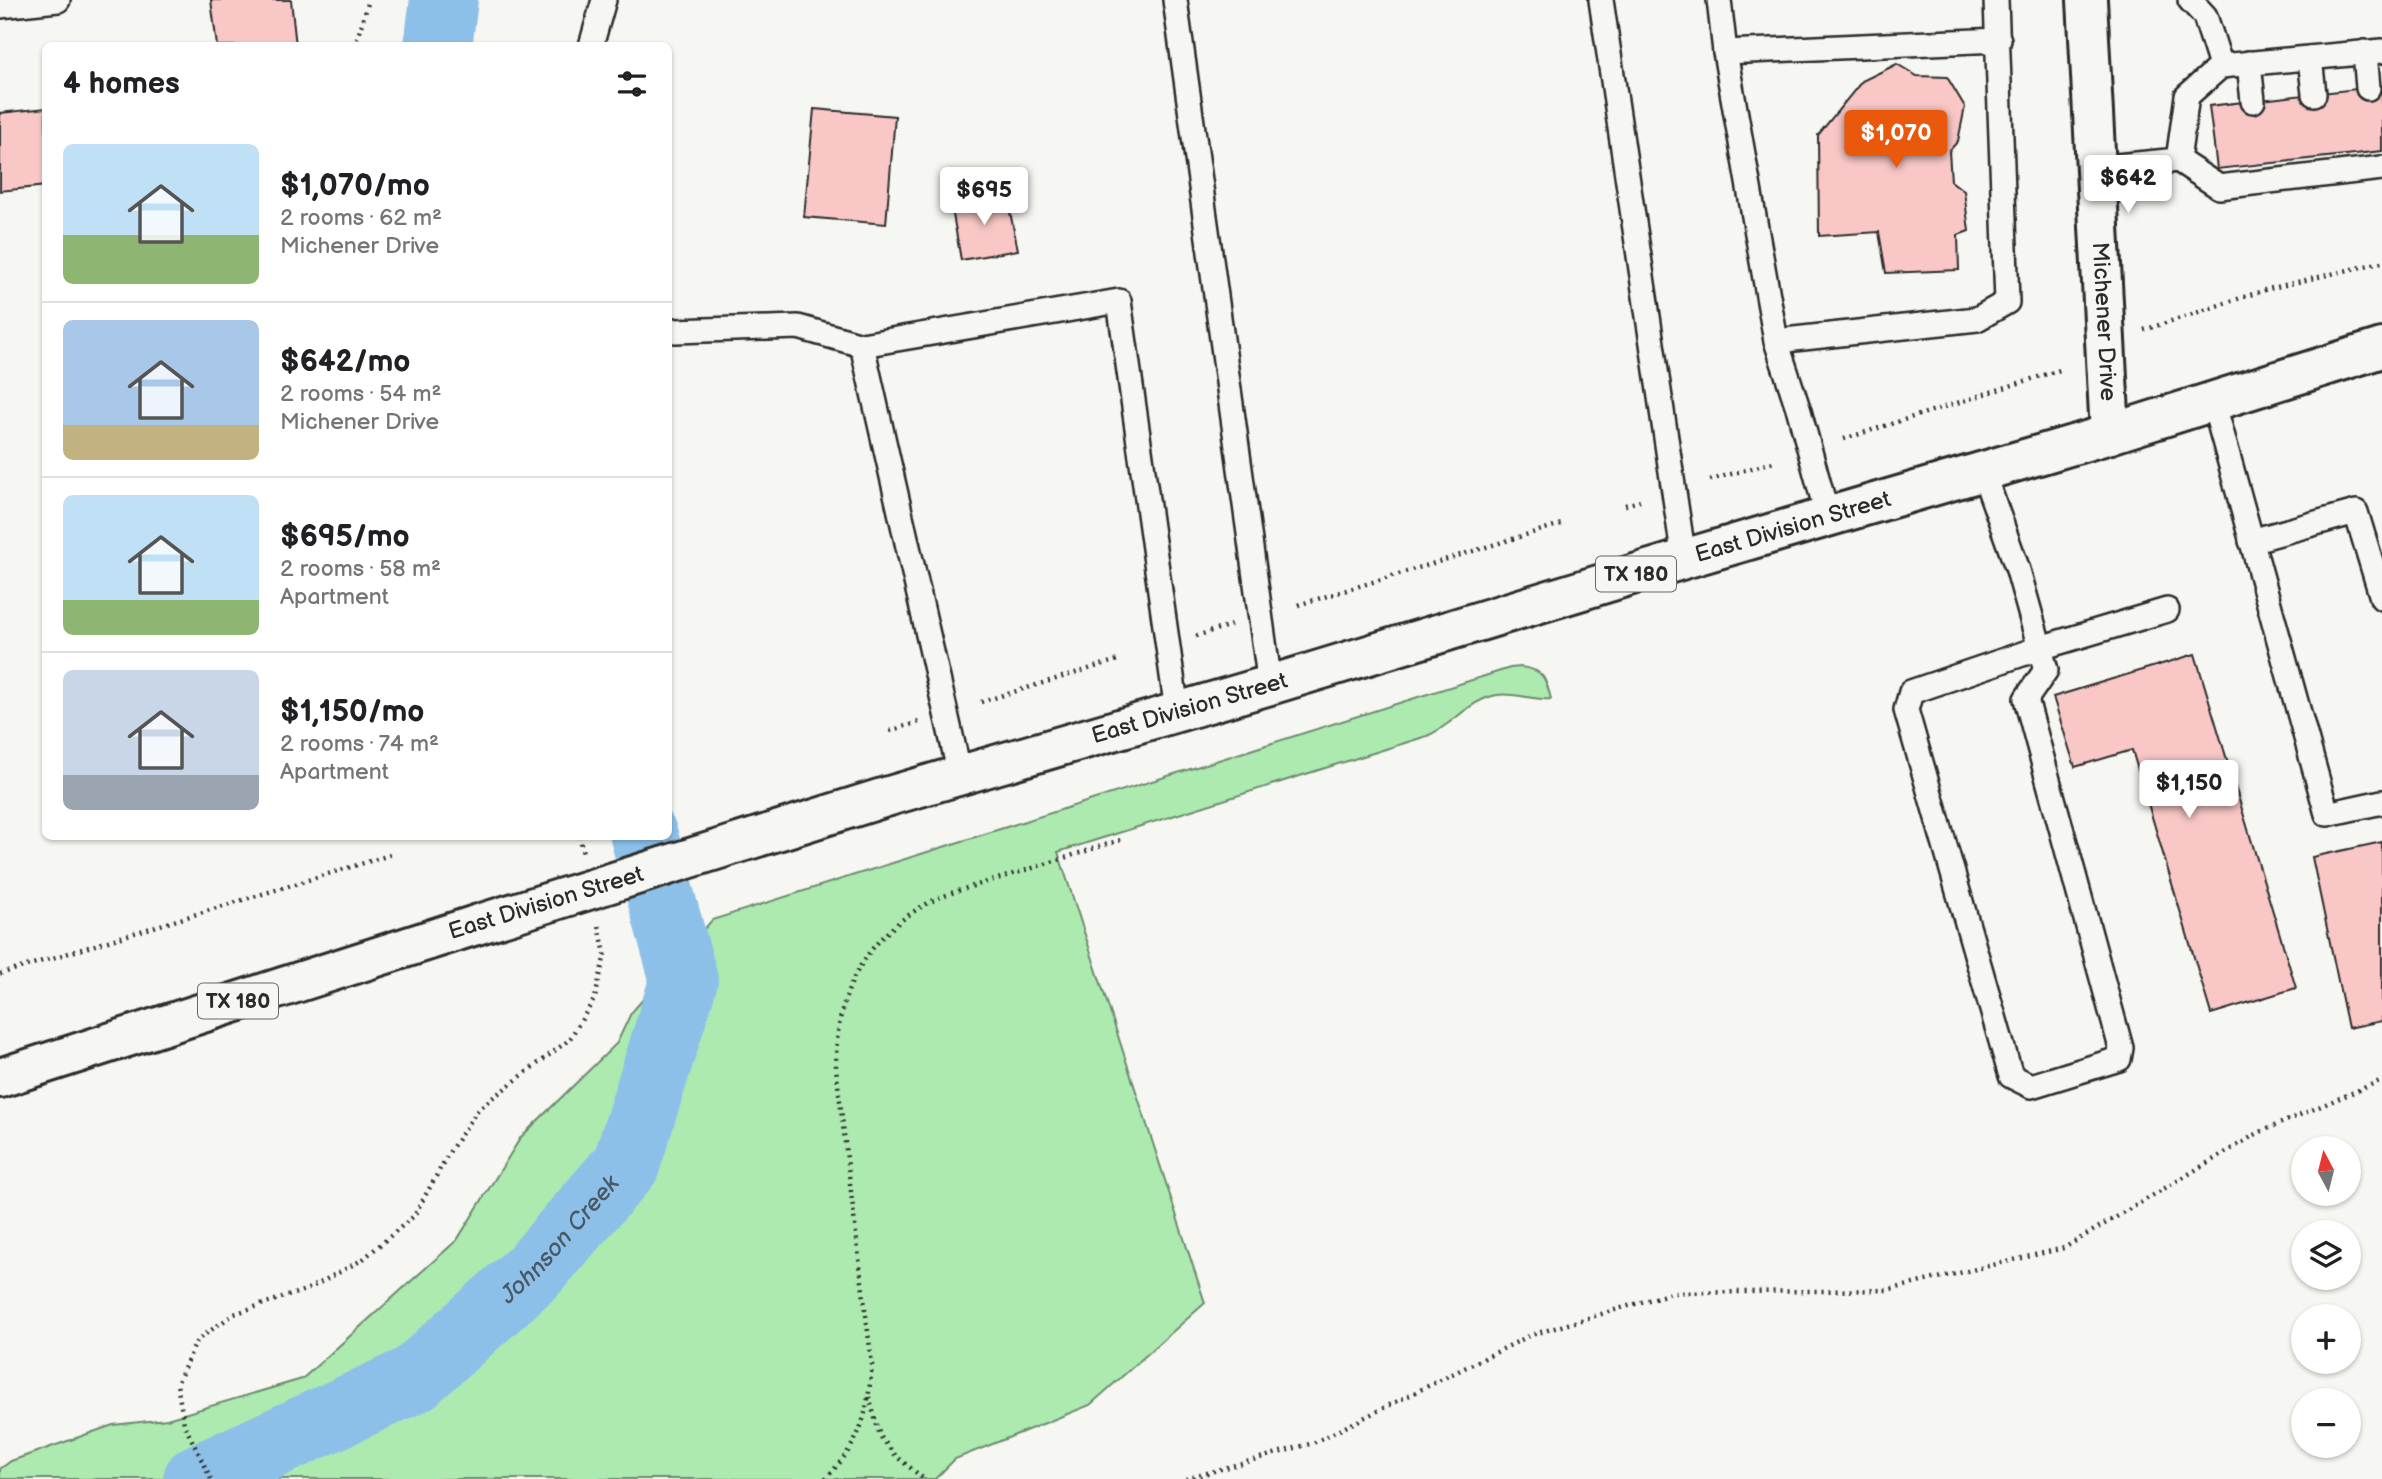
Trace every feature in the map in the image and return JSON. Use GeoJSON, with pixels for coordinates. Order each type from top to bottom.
{"type":"FeatureCollection","features":[{"type":"Feature","properties":{"kind":"main road","name":"Michener Drive"},"geometry":{"type":"LineString","coordinates":[[2087,0],[2110,434]]}},
{"type":"Feature","properties":{"kind":"main road","name":"East Division Street"},"geometry":{"type":"LineString","coordinates":[[0,1078],[890,796],[2110,434],[2382,348]]}},
{"type":"Feature","properties":{"kind":"lane"},"geometry":{"type":"LineString","coordinates":[[0,6],[58,0]]}},
{"type":"Feature","properties":{"kind":"lane"},"geometry":{"type":"LineString","coordinates":[[592,42],[604,0]]}},
{"type":"Feature","properties":{"kind":"lane"},"geometry":{"type":"LineString","coordinates":[[1175,0],[1270,685]]}},
{"type":"Feature","properties":{"kind":"lane"},"geometry":{"type":"LineString","coordinates":[[1601,0],[1684,559]]}},
{"type":"Feature","properties":{"kind":"lane"},"geometry":{"type":"LineString","coordinates":[[1719,0],[1725,52],[1776,341],[1799,411],[1828,518]]}},
{"type":"Feature","properties":{"kind":"lane"},"geometry":{"type":"LineString","coordinates":[[1776,341],[1977,318],[2007,302],[1996,0]]}},
{"type":"Feature","properties":{"kind":"lane"},"geometry":{"type":"LineString","coordinates":[[2190,0],[2206,16],[2221,66]]}},
{"type":"Feature","properties":{"kind":"lane"},"geometry":{"type":"LineString","coordinates":[[1725,52],[1999,40]]}},
{"type":"Feature","properties":{"kind":"lane"},"geometry":{"type":"LineString","coordinates":[[2178,160],[2187,96],[2221,66],[2373,51],[2368,88]]}},
{"type":"Feature","properties":{"kind":"lane"},"geometry":{"type":"LineString","coordinates":[[2310,58],[2314,94]]}},
{"type":"Feature","properties":{"kind":"lane"},"geometry":{"type":"LineString","coordinates":[[2249,63],[2253,100]]}},
{"type":"Feature","properties":{"kind":"lane"},"geometry":{"type":"LineString","coordinates":[[2096,168],[2178,160],[2219,187],[2261,173],[2379,163]]}},
{"type":"Feature","properties":{"kind":"lane"},"geometry":{"type":"LineString","coordinates":[[672,330],[798,327],[862,345],[1119,301],[1177,711]]}},
{"type":"Feature","properties":{"kind":"lane"},"geometry":{"type":"LineString","coordinates":[[862,345],[960,775]]}},
{"type":"Feature","properties":{"kind":"lane"},"geometry":{"type":"LineString","coordinates":[[2213,401],[2327,814],[2382,802]]}},
{"type":"Feature","properties":{"kind":"lane"},"geometry":{"type":"LineString","coordinates":[[1983,472],[2018,570],[2040,648],[2046,670],[2026,699],[2122,1048],[2119,1059],[2031,1086],[2011,1076],[1906,710],[1911,692],[2040,648],[2167,610]]}},
{"type":"Feature","properties":{"kind":"lane"},"geometry":{"type":"LineString","coordinates":[[2251,541],[2356,512],[2382,598]]}},
{"type":"Feature","properties":{"kind":"path"},"geometry":{"type":"LineString","coordinates":[[356,42],[369,0]]}},
{"type":"Feature","properties":{"kind":"path"},"geometry":{"type":"LineString","coordinates":[[2143,331],[2268,289],[2382,262]]}},
{"type":"Feature","properties":{"kind":"path"},"geometry":{"type":"LineString","coordinates":[[1844,439],[2063,369]]}},
{"type":"Feature","properties":{"kind":"path"},"geometry":{"type":"LineString","coordinates":[[1710,480],[1777,461]]}},
{"type":"Feature","properties":{"kind":"path"},"geometry":{"type":"LineString","coordinates":[[1625,505],[1640,500]]}},
{"type":"Feature","properties":{"kind":"path"},"geometry":{"type":"LineString","coordinates":[[1298,605],[1561,524]]}},
{"type":"Feature","properties":{"kind":"path"},"geometry":{"type":"LineString","coordinates":[[1189,638],[1235,624]]}},
{"type":"Feature","properties":{"kind":"path"},"geometry":{"type":"LineString","coordinates":[[981,702],[1121,659]]}},
{"type":"Feature","properties":{"kind":"path"},"geometry":{"type":"LineString","coordinates":[[890,731],[920,722]]}},
{"type":"Feature","properties":{"kind":"path"},"geometry":{"type":"LineString","coordinates":[[825,1479],[846,1457],[862,1425],[869,1396],[872,1365],[836,1068],[835,1038],[840,1011],[863,959],[899,923],[923,906],[1124,839]]}},
{"type":"Feature","properties":{"kind":"path"},"geometry":{"type":"LineString","coordinates":[[0,974],[390,855]]}},
{"type":"Feature","properties":{"kind":"path"},"geometry":{"type":"LineString","coordinates":[[211,1479],[184,1424],[177,1384],[197,1340],[234,1314],[308,1289],[362,1260],[414,1216],[450,1151],[479,1108],[569,1040],[595,998],[605,954]]}},
{"type":"Feature","properties":{"kind":"path"},"geometry":{"type":"LineString","coordinates":[[1186,1479],[1313,1443],[1531,1335],[1672,1293],[1888,1290],[2064,1248],[2258,1133],[2382,1080]]}},
{"type":"Feature","properties":{"kind":"path"},"geometry":{"type":"LineString","coordinates":[[869,1396],[880,1436],[897,1456],[925,1479]]}},
{"type":"Feature","properties":{"kind":"green space"},"geometry":{"type":"Polygon","coordinates":[[[1510,668],[1535,670],[1543,677],[1551,699],[1504,694],[1487,698],[1427,736],[1058,852],[1205,1303],[1090,1405],[955,1459],[935,1479],[0,1479],[0,1469],[11,1461],[113,1425],[167,1419],[302,1379],[457,1240],[521,1137],[617,1043],[631,1013],[712,920],[1510,668]]]}},
{"type":"Feature","properties":{"kind":"building"},"geometry":{"type":"Polygon","coordinates":[[[211,0],[291,0],[296,42],[216,42],[211,0]]]}},
{"type":"Feature","properties":{"kind":"building"},"geometry":{"type":"Polygon","coordinates":[[[1897,64],[1917,76],[1947,77],[1965,107],[1958,141],[1949,151],[1951,181],[1964,191],[1969,231],[1958,235],[1959,270],[1886,273],[1879,232],[1819,236],[1818,135],[1862,81],[1897,64]]]}},
{"type":"Feature","properties":{"kind":"building"},"geometry":{"type":"Polygon","coordinates":[[[2382,86],[2382,151],[2217,169],[2209,106],[2382,86]]]}},
{"type":"Feature","properties":{"kind":"building"},"geometry":{"type":"Polygon","coordinates":[[[42,108],[42,186],[0,191],[0,113],[42,108]]]}},
{"type":"Feature","properties":{"kind":"building"},"geometry":{"type":"Polygon","coordinates":[[[814,109],[895,116],[886,224],[804,217],[814,109]]]}},
{"type":"Feature","properties":{"kind":"building"},"geometry":{"type":"Polygon","coordinates":[[[1006,193],[1018,250],[961,260],[951,203],[1006,193]]]}},
{"type":"Feature","properties":{"kind":"building"},"geometry":{"type":"Polygon","coordinates":[[[2195,654],[2296,988],[2211,1014],[2132,750],[2075,767],[2053,697],[2195,654]]]}},
{"type":"Feature","properties":{"kind":"building"},"geometry":{"type":"Polygon","coordinates":[[[2382,842],[2382,1021],[2348,1028],[2312,857],[2382,842]]]}},
{"type":"Feature","properties":{"kind":"waterway","name":"Johnson Creek"},"geometry":{"type":"LineString","coordinates":[[439,42],[444,0]]}},
{"type":"Feature","properties":{"kind":"waterway","name":"Johnson Creek"},"geometry":{"type":"LineString","coordinates":[[197,1479],[414,1379],[535,1270],[626,1165],[684,980],[645,840]]}}]}
